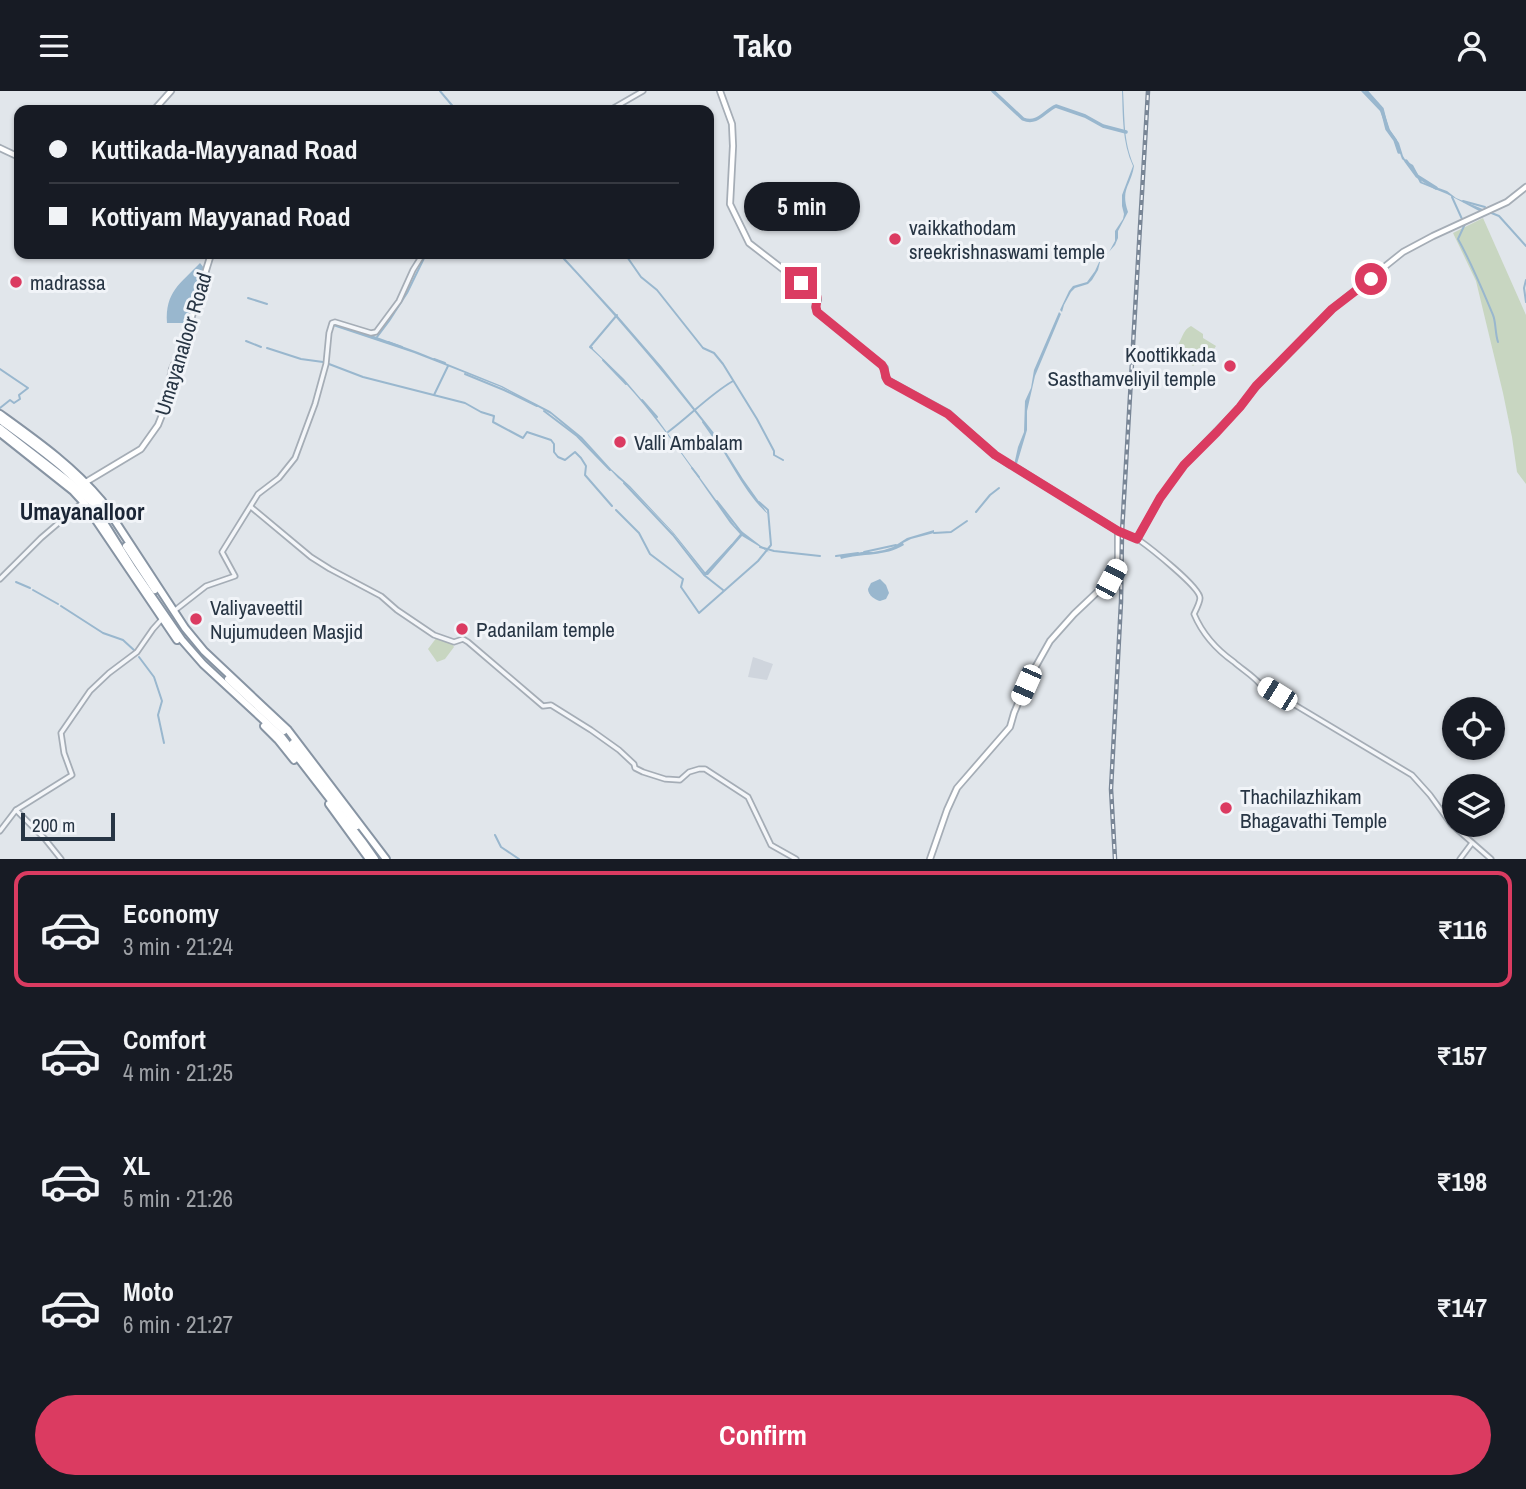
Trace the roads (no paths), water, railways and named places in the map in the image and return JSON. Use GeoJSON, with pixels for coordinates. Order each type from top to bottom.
{"type":"FeatureCollection","features":[{"type":"Feature","properties":{"kind":"highway"},"geometry":{"type":"LineString","coordinates":[[0,414],[86,482],[102,501],[174,611],[204,651],[288,730],[384,859]]}},
{"type":"Feature","properties":{"kind":"highway"},"geometry":{"type":"LineString","coordinates":[[0,420],[78,480],[95,499],[186,636],[285,732],[384,859]]}},
{"type":"Feature","properties":{"kind":"highway"},"geometry":{"type":"LineString","coordinates":[[0,428],[71,483],[91,502],[182,641],[282,737],[375,859]]}},
{"type":"Feature","properties":{"kind":"highway"},"geometry":{"type":"LineString","coordinates":[[0,433],[83,502],[162,619],[197,662],[278,740],[369,859]]}},
{"type":"Feature","properties":{"kind":"main road"},"geometry":{"type":"LineString","coordinates":[[158,105],[170,91]]}},
{"type":"Feature","properties":{"kind":"main road"},"geometry":{"type":"LineString","coordinates":[[720,91],[732,124],[730,204],[749,243],[815,294],[818,300],[817,312],[882,365],[888,381],[948,414],[995,455],[1010,464]]}},
{"type":"Feature","properties":{"kind":"main road"},"geometry":{"type":"LineString","coordinates":[[1137,539],[1160,498],[1184,465],[1240,407],[1256,386],[1332,309],[1404,252],[1507,202],[1526,187]]}},
{"type":"Feature","properties":{"kind":"main road","name":"Umayanaloor Road"},"geometry":{"type":"LineString","coordinates":[[86,482],[141,449],[159,425],[172,369],[184,342],[209,259]]}},
{"type":"Feature","properties":{"kind":"main road"},"geometry":{"type":"LineString","coordinates":[[930,859],[951,799],[1010,727],[1026,685],[1050,641],[1111,579],[1118,565],[1118,531],[1018,469]]}},
{"type":"Feature","properties":{"kind":"street"},"geometry":{"type":"LineString","coordinates":[[619,105],[643,91]]}},
{"type":"Feature","properties":{"kind":"street"},"geometry":{"type":"LineString","coordinates":[[174,611],[206,586],[235,577],[222,552],[258,494],[279,478],[295,458],[319,391],[332,323],[376,332],[399,301],[420,259]]}},
{"type":"Feature","properties":{"kind":"street"},"geometry":{"type":"LineString","coordinates":[[1010,464],[1018,469]]}},
{"type":"Feature","properties":{"kind":"street"},"geometry":{"type":"LineString","coordinates":[[0,579],[41,538],[83,502]]}},
{"type":"Feature","properties":{"kind":"street"},"geometry":{"type":"LineString","coordinates":[[251,507],[311,557],[381,596],[434,635],[454,642],[463,639],[468,642],[543,706],[551,705],[591,730],[619,750],[635,768],[680,781],[690,772],[705,769],[748,797],[771,845],[796,859]]}},
{"type":"Feature","properties":{"kind":"street"},"geometry":{"type":"LineString","coordinates":[[1118,531],[1137,539],[1178,572],[1199,594],[1200,599],[1194,614],[1199,625],[1230,659],[1254,676],[1260,684],[1412,775],[1451,824],[1491,859]]}},
{"type":"Feature","properties":{"kind":"street"},"geometry":{"type":"LineString","coordinates":[[0,831],[16,810],[72,775],[64,753],[61,733],[90,691],[137,652],[162,619]]}},
{"type":"Feature","properties":{"kind":"street"},"geometry":{"type":"LineString","coordinates":[[16,810],[61,859]]}},
{"type":"Feature","properties":{"kind":"street"},"geometry":{"type":"LineString","coordinates":[[1460,859],[1472,843]]}},
{"type":"Feature","properties":{"kind":"water"},"geometry":{"type":"Polygon","coordinates":[[[1123,91],[1126,138],[1134,166],[1125,198],[1128,212],[1118,231],[1115,245],[1109,251],[1115,241],[1115,231],[1123,219],[1122,195],[1133,166],[1125,139],[1123,91]]]}},
{"type":"Feature","properties":{"kind":"water"},"geometry":{"type":"Polygon","coordinates":[[[1361,91],[1384,112],[1403,156],[1413,165],[1422,182],[1485,210],[1481,212],[1420,183],[1413,169],[1402,159],[1380,111],[1361,91]]]}},
{"type":"Feature","properties":{"kind":"water"},"geometry":{"type":"Polygon","coordinates":[[[1108,253],[1100,262],[1092,280],[1071,292],[1062,312],[1060,310],[1069,291],[1073,286],[1087,282],[1100,260],[1108,253]]]}},
{"type":"Feature","properties":{"kind":"water"},"geometry":{"type":"Polygon","coordinates":[[[563,259],[566,259],[662,367],[714,433],[768,514],[743,484],[713,436],[615,317],[563,259]]]}},
{"type":"Feature","properties":{"kind":"water"},"geometry":{"type":"Polygon","coordinates":[[[200,263],[204,268],[187,323],[167,323],[171,296],[200,263]]]}},
{"type":"Feature","properties":{"kind":"water"},"geometry":{"type":"Polygon","coordinates":[[[1059,312],[1061,314],[1035,376],[1027,411],[1027,430],[1016,467],[1014,465],[1018,447],[1024,432],[1025,401],[1031,388],[1034,370],[1059,312]]]}},
{"type":"Feature","properties":{"kind":"water"},"geometry":{"type":"Polygon","coordinates":[[[334,325],[418,352],[502,386],[550,411],[582,437],[673,532],[705,572],[708,572],[740,534],[648,410],[591,347],[624,379],[653,413],[735,526],[770,553],[742,536],[708,575],[705,575],[672,532],[629,487],[618,478],[581,439],[551,414],[501,387],[334,325]]]}},
{"type":"Feature","properties":{"kind":"water"},"geometry":{"type":"Polygon","coordinates":[[[934,530],[934,533],[911,539],[897,549],[841,559],[840,556],[884,550],[907,538],[934,530]]]}},
{"type":"Feature","properties":{"kind":"water"},"geometry":{"type":"Polygon","coordinates":[[[880,579],[889,593],[886,599],[880,601],[872,597],[868,589],[871,583],[880,579]]]}},
{"type":"Feature","properties":{"kind":"waterway"},"geometry":{"type":"LineString","coordinates":[[440,91],[452,105]]}},
{"type":"Feature","properties":{"kind":"waterway"},"geometry":{"type":"LineString","coordinates":[[993,91],[1023,119],[1037,119],[1056,106],[1085,116],[1103,126],[1126,132]]}},
{"type":"Feature","properties":{"kind":"waterway"},"geometry":{"type":"LineString","coordinates":[[1366,91],[1382,109],[1387,129],[1399,152]]}},
{"type":"Feature","properties":{"kind":"waterway"},"geometry":{"type":"LineString","coordinates":[[1406,161],[1417,176],[1436,188]]}},
{"type":"Feature","properties":{"kind":"waterway"},"geometry":{"type":"LineString","coordinates":[[1452,197],[1462,219]]}},
{"type":"Feature","properties":{"kind":"waterway"},"geometry":{"type":"LineString","coordinates":[[1463,201],[1485,207]]}},
{"type":"Feature","properties":{"kind":"waterway"},"geometry":{"type":"LineString","coordinates":[[1489,212],[1499,216],[1526,246]]}},
{"type":"Feature","properties":{"kind":"waterway"},"geometry":{"type":"LineString","coordinates":[[1465,224],[1458,239],[1493,315],[1498,342]]}},
{"type":"Feature","properties":{"kind":"waterway"},"geometry":{"type":"LineString","coordinates":[[377,337],[407,293],[424,259]]}},
{"type":"Feature","properties":{"kind":"waterway"},"geometry":{"type":"LineString","coordinates":[[628,259],[703,348],[714,353],[723,364],[757,419],[774,455],[783,460]]}},
{"type":"Feature","properties":{"kind":"waterway"},"geometry":{"type":"LineString","coordinates":[[1526,280],[1526,302]]}},
{"type":"Feature","properties":{"kind":"waterway"},"geometry":{"type":"LineString","coordinates":[[248,298],[267,304]]}},
{"type":"Feature","properties":{"kind":"waterway"},"geometry":{"type":"LineString","coordinates":[[592,348],[590,347],[617,315]]}},
{"type":"Feature","properties":{"kind":"waterway"},"geometry":{"type":"LineString","coordinates":[[246,341],[261,347]]}},
{"type":"Feature","properties":{"kind":"waterway"},"geometry":{"type":"LineString","coordinates":[[388,342],[402,347]]}},
{"type":"Feature","properties":{"kind":"waterway"},"geometry":{"type":"LineString","coordinates":[[267,348],[301,359],[323,362]]}},
{"type":"Feature","properties":{"kind":"waterway"},"geometry":{"type":"LineString","coordinates":[[434,359],[445,363]]}},
{"type":"Feature","properties":{"kind":"waterway"},"geometry":{"type":"LineString","coordinates":[[603,360],[626,384]]}},
{"type":"Feature","properties":{"kind":"waterway"},"geometry":{"type":"LineString","coordinates":[[329,364],[363,377],[465,403],[494,416],[493,422],[523,438],[527,432],[551,440],[554,452],[565,460],[575,452],[586,466],[585,475],[612,506]]}},
{"type":"Feature","properties":{"kind":"waterway"},"geometry":{"type":"LineString","coordinates":[[434,395],[448,366]]}},
{"type":"Feature","properties":{"kind":"waterway"},"geometry":{"type":"LineString","coordinates":[[0,369],[28,388],[19,395],[20,399],[14,403],[10,400],[0,408]]}},
{"type":"Feature","properties":{"kind":"waterway"},"geometry":{"type":"LineString","coordinates":[[465,374],[537,406]]}},
{"type":"Feature","properties":{"kind":"waterway"},"geometry":{"type":"LineString","coordinates":[[668,432],[733,381]]}},
{"type":"Feature","properties":{"kind":"waterway"},"geometry":{"type":"LineString","coordinates":[[642,400],[657,417]]}},
{"type":"Feature","properties":{"kind":"waterway"},"geometry":{"type":"LineString","coordinates":[[544,411],[577,436],[610,470]]}},
{"type":"Feature","properties":{"kind":"waterway"},"geometry":{"type":"LineString","coordinates":[[703,422],[724,452]]}},
{"type":"Feature","properties":{"kind":"waterway"},"geometry":{"type":"LineString","coordinates":[[692,468],[699,477]]}},
{"type":"Feature","properties":{"kind":"waterway"},"geometry":{"type":"LineString","coordinates":[[624,483],[673,535],[704,575],[723,590]]}},
{"type":"Feature","properties":{"kind":"waterway"},"geometry":{"type":"LineString","coordinates":[[976,512],[999,488]]}},
{"type":"Feature","properties":{"kind":"waterway"},"geometry":{"type":"LineString","coordinates":[[717,501],[742,533]]}},
{"type":"Feature","properties":{"kind":"waterway"},"geometry":{"type":"LineString","coordinates":[[616,510],[639,533],[650,554],[683,579],[681,587],[699,613],[758,561],[771,545],[768,510],[759,502]]}},
{"type":"Feature","properties":{"kind":"waterway"},"geometry":{"type":"LineString","coordinates":[[934,533],[951,532],[967,521]]}},
{"type":"Feature","properties":{"kind":"waterway"},"geometry":{"type":"LineString","coordinates":[[705,574],[732,545]]}},
{"type":"Feature","properties":{"kind":"waterway"},"geometry":{"type":"LineString","coordinates":[[864,552],[896,545]]}},
{"type":"Feature","properties":{"kind":"waterway"},"geometry":{"type":"LineString","coordinates":[[760,547],[820,556]]}},
{"type":"Feature","properties":{"kind":"waterway"},"geometry":{"type":"LineString","coordinates":[[836,556],[858,553]]}},
{"type":"Feature","properties":{"kind":"waterway"},"geometry":{"type":"LineString","coordinates":[[16,582],[30,588]]}},
{"type":"Feature","properties":{"kind":"waterway"},"geometry":{"type":"LineString","coordinates":[[33,590],[58,604]]}},
{"type":"Feature","properties":{"kind":"waterway"},"geometry":{"type":"LineString","coordinates":[[61,606],[103,633],[123,640],[135,651]]}},
{"type":"Feature","properties":{"kind":"waterway"},"geometry":{"type":"LineString","coordinates":[[139,657],[154,677],[162,701],[158,715],[164,743]]}},
{"type":"Feature","properties":{"kind":"waterway"},"geometry":{"type":"LineString","coordinates":[[495,835],[501,847],[519,859]]}},
{"type":"Feature","properties":{"kind":"railway"},"geometry":{"type":"LineString","coordinates":[[1115,859],[1111,789],[1122,532],[1148,91]]}},
{"type":"Feature","properties":{"kind":"place","name":"vaikkathodam sreekrishnaswami temple"},"geometry":{"type":"Point","coordinates":[895,239]}},
{"type":"Feature","properties":{"kind":"place","name":"madrassa"},"geometry":{"type":"Point","coordinates":[16,282]}},
{"type":"Feature","properties":{"kind":"place","name":"Koottikkada Sasthamveliyil temple"},"geometry":{"type":"Point","coordinates":[1230,366]}},
{"type":"Feature","properties":{"kind":"place","name":"Valli Ambalam"},"geometry":{"type":"Point","coordinates":[620,442]}},
{"type":"Feature","properties":{"kind":"place","name":"Valiyaveettil Nujumudeen Masjid"},"geometry":{"type":"Point","coordinates":[196,619]}},
{"type":"Feature","properties":{"kind":"place","name":"Padanilam temple"},"geometry":{"type":"Point","coordinates":[462,629]}},
{"type":"Feature","properties":{"kind":"place","name":"Thachilazhikam Bhagavathi Temple"},"geometry":{"type":"Point","coordinates":[1226,808]}},
{"type":"Feature","properties":{"kind":"district","name":"Umayanalloor"},"geometry":{"type":"Point","coordinates":[82,511]}}]}
